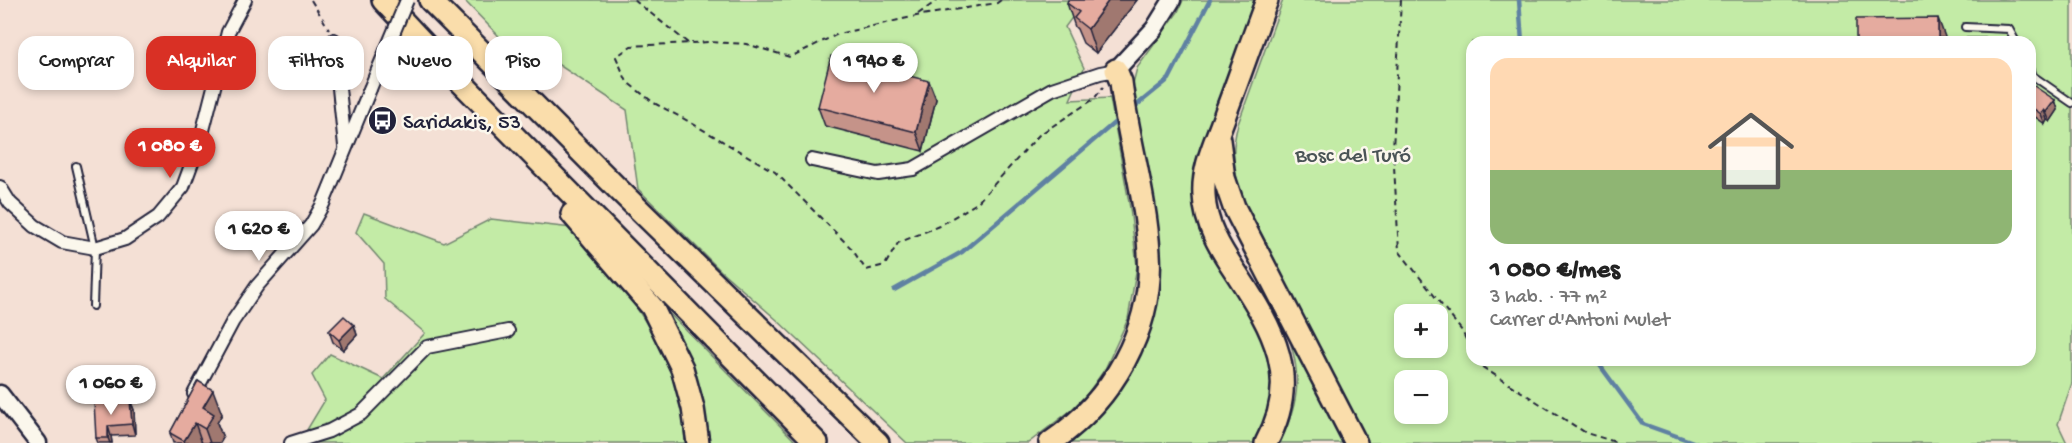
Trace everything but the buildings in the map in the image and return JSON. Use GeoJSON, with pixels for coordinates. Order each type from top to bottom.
{"type":"FeatureCollection","features":[{"type":"Feature","properties":{"kind":"highway"},"geometry":{"type":"LineString","coordinates":[[383,0],[817,443]]}},
{"type":"Feature","properties":{"kind":"highway"},"geometry":{"type":"LineString","coordinates":[[430,0],[626,197],[878,443]]}},
{"type":"Feature","properties":{"kind":"highway"},"geometry":{"type":"LineString","coordinates":[[1266,443],[1279,411],[1281,364],[1267,323],[1220,246],[1206,213],[1204,194],[1205,171],[1267,0]]}},
{"type":"Feature","properties":{"kind":"highway"},"geometry":{"type":"LineString","coordinates":[[1050,443],[1088,413],[1101,397],[1130,351],[1142,317],[1148,283],[1149,255],[1146,226],[1121,82],[1116,70]]}},
{"type":"Feature","properties":{"kind":"highway"},"geometry":{"type":"LineString","coordinates":[[1219,132],[1222,169],[1234,207],[1356,443]]}},
{"type":"Feature","properties":{"kind":"highway"},"geometry":{"type":"LineString","coordinates":[[555,178],[568,209],[652,306],[682,368],[693,408],[698,443]]}},
{"type":"Feature","properties":{"kind":"street"},"geometry":{"type":"LineString","coordinates":[[0,188],[10,203],[34,226],[62,242],[95,248],[125,239],[158,217],[183,187],[201,138],[228,32],[245,0]]}},
{"type":"Feature","properties":{"kind":"street"},"geometry":{"type":"LineString","coordinates":[[190,402],[232,321],[257,286],[311,225],[323,204],[407,0]]}},
{"type":"Feature","properties":{"kind":"street"},"geometry":{"type":"LineString","coordinates":[[812,160],[878,174],[913,169],[1052,89],[1116,70],[1154,29],[1172,0]]}},
{"type":"Feature","properties":{"kind":"street"},"geometry":{"type":"LineString","coordinates":[[339,90],[345,147]]}},
{"type":"Feature","properties":{"kind":"street"},"geometry":{"type":"LineString","coordinates":[[291,443],[328,431],[361,414],[427,347],[508,331]]}},
{"type":"Feature","properties":{"kind":"street"},"geometry":{"type":"LineString","coordinates":[[0,393],[38,443]]}},
{"type":"Feature","properties":{"kind":"lane"},"geometry":{"type":"LineString","coordinates":[[1965,27],[2009,30],[2012,36]]}},
{"type":"Feature","properties":{"kind":"lane"},"geometry":{"type":"LineString","coordinates":[[2036,78],[2072,103]]}},
{"type":"Feature","properties":{"kind":"lane"},"geometry":{"type":"LineString","coordinates":[[76,166],[95,248],[93,306]]}},
{"type":"Feature","properties":{"kind":"path"},"geometry":{"type":"LineString","coordinates":[[311,0],[332,36]]}},
{"type":"Feature","properties":{"kind":"path"},"geometry":{"type":"LineString","coordinates":[[634,0],[689,44]]}},
{"type":"Feature","properties":{"kind":"path"},"geometry":{"type":"LineString","coordinates":[[916,16],[938,0]]}},
{"type":"Feature","properties":{"kind":"path"},"geometry":{"type":"LineString","coordinates":[[1001,0],[996,3],[916,16],[838,34],[790,57],[746,44],[689,44],[631,45],[616,57],[627,81],[654,103],[775,172],[852,249],[866,270],[885,265],[898,243],[939,226],[977,203],[1040,135],[1094,99],[1116,70]]}},
{"type":"Feature","properties":{"kind":"path"},"geometry":{"type":"LineString","coordinates":[[1401,0],[1394,149],[1399,250],[1462,331],[1466,339]]}},
{"type":"Feature","properties":{"kind":"path"},"geometry":{"type":"LineString","coordinates":[[1481,366],[1586,433],[1619,443]]}},
{"type":"Feature","properties":{"kind":"green space"},"geometry":{"type":"Polygon","coordinates":[[[464,0],[1085,0],[1065,27],[1084,68],[1070,100],[1110,98],[1130,208],[1137,266],[1128,319],[1105,369],[1088,393],[1070,411],[1028,443],[907,443],[777,320],[721,271],[638,189],[627,110],[562,67],[562,36],[499,36],[464,0]]]}},
{"type":"Feature","properties":{"kind":"green space"},"geometry":{"type":"Polygon","coordinates":[[[1183,0],[1255,0],[1198,157],[1195,173],[1269,352],[1272,388],[1269,411],[1255,443],[1065,443],[1146,334],[1131,91],[1137,68],[1178,12],[1183,0]]]}},
{"type":"Feature","properties":{"kind":"green space","name":"Bosc del Turó"},"geometry":{"type":"Polygon","coordinates":[[[1283,0],[2072,0],[2072,383],[2058,424],[2067,443],[1367,443],[1243,200],[1234,162],[1234,144],[1238,124],[1283,0]]]}},
{"type":"Feature","properties":{"kind":"green space"},"geometry":{"type":"Polygon","coordinates":[[[364,213],[444,243],[491,219],[572,228],[612,275],[648,326],[674,382],[682,412],[685,443],[299,443],[325,400],[312,375],[330,354],[383,379],[425,333],[385,299],[384,264],[356,232],[364,213]]]}},
{"type":"Feature","properties":{"kind":"green space"},"geometry":{"type":"Polygon","coordinates":[[[663,307],[797,443],[707,443],[705,415],[699,391],[663,307]]]}},
{"type":"Feature","properties":{"kind":"green space"},"geometry":{"type":"Polygon","coordinates":[[[1285,326],[1347,443],[1280,443],[1292,413],[1297,385],[1291,342],[1285,326]]]}},
{"type":"Feature","properties":{"kind":"waterway"},"geometry":{"type":"LineString","coordinates":[[1132,109],[1169,79],[1210,0]]}},
{"type":"Feature","properties":{"kind":"waterway"},"geometry":{"type":"LineString","coordinates":[[1519,0],[1522,36]]}},
{"type":"Feature","properties":{"kind":"waterway"},"geometry":{"type":"LineString","coordinates":[[894,290],[962,252],[1120,118]]}},
{"type":"Feature","properties":{"kind":"waterway"},"geometry":{"type":"LineString","coordinates":[[1600,366],[1643,424],[1696,443]]}},
{"type":"Feature","properties":{"kind":"place","name":"Saridakis, 53"},"geometry":{"type":"Point","coordinates":[382,120]}}]}
